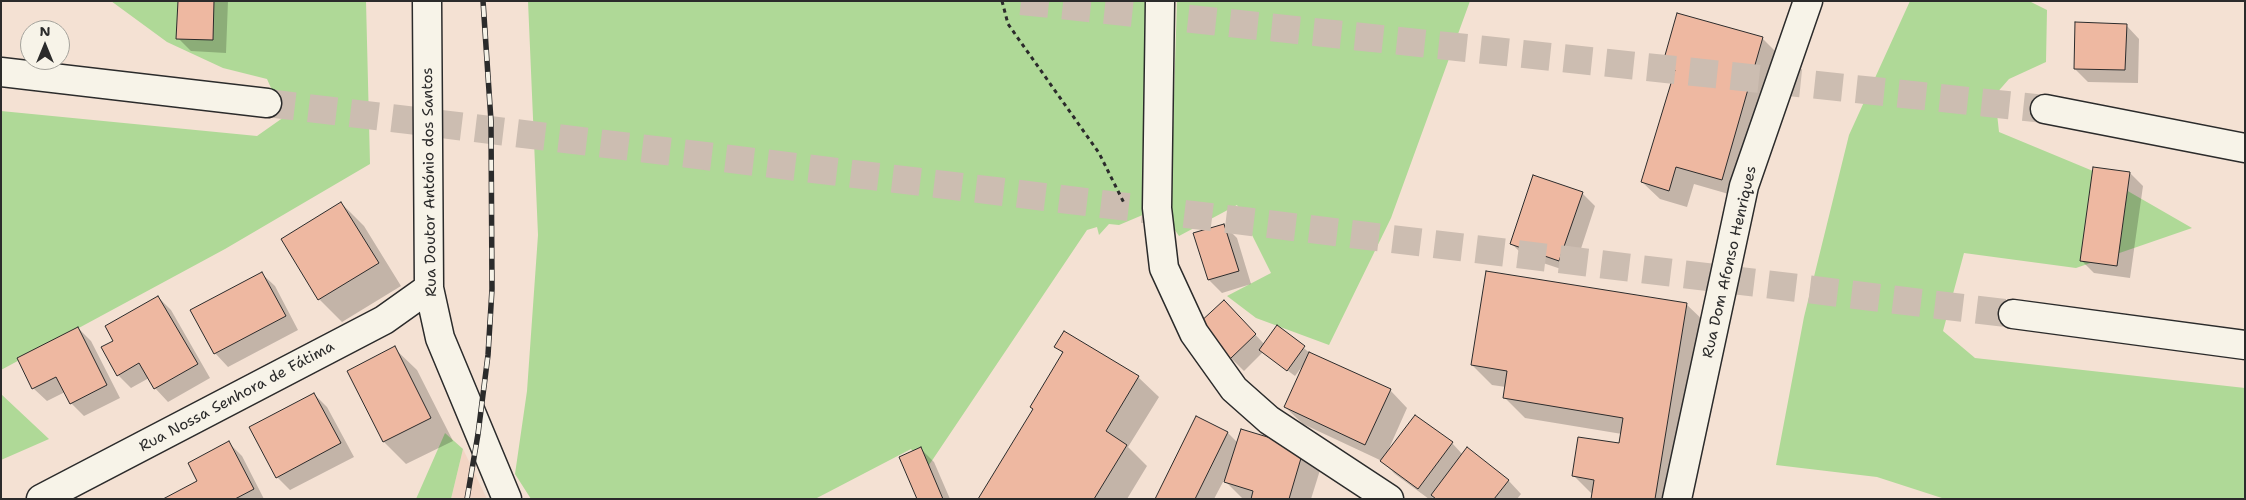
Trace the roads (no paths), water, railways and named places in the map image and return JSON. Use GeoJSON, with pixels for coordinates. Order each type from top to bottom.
{"type":"FeatureCollection","features":[{"type":"Feature","properties":{"kind":"main road","name":"Rua Doutor António dos Santos"},"geometry":{"type":"LineString","coordinates":[[427,1],[429,288],[440,338],[507,499]]}},
{"type":"Feature","properties":{"kind":"main road"},"geometry":{"type":"LineString","coordinates":[[1160,1],[1157,208],[1164,268],[1194,333],[1234,389],[1269,420],[1390,499]]}},
{"type":"Feature","properties":{"kind":"main road","name":"Rua Dom Afonso Henriques"},"geometry":{"type":"LineString","coordinates":[[1677,499],[1744,186],[1808,1]]}},
{"type":"Feature","properties":{"kind":"main road"},"geometry":{"type":"LineString","coordinates":[[1,72],[267,103]]}},
{"type":"Feature","properties":{"kind":"main road"},"geometry":{"type":"LineString","coordinates":[[2044,109],[2245,148]]}},
{"type":"Feature","properties":{"kind":"main road","name":"Rua Nossa Senhora de Fátima"},"geometry":{"type":"LineString","coordinates":[[41,499],[384,320],[429,288]]}},
{"type":"Feature","properties":{"kind":"main road"},"geometry":{"type":"LineString","coordinates":[[2013,314],[2245,345]]}},
{"type":"Feature","properties":{"kind":"tunnel"},"geometry":{"type":"LineString","coordinates":[[1021,1],[2045,109]]}},
{"type":"Feature","properties":{"kind":"tunnel"},"geometry":{"type":"LineString","coordinates":[[267,103],[2013,314]]}},
{"type":"Feature","properties":{"kind":"railway"},"geometry":{"type":"LineString","coordinates":[[467,499],[478,434],[488,355],[492,289],[491,121],[483,1]]}}]}
